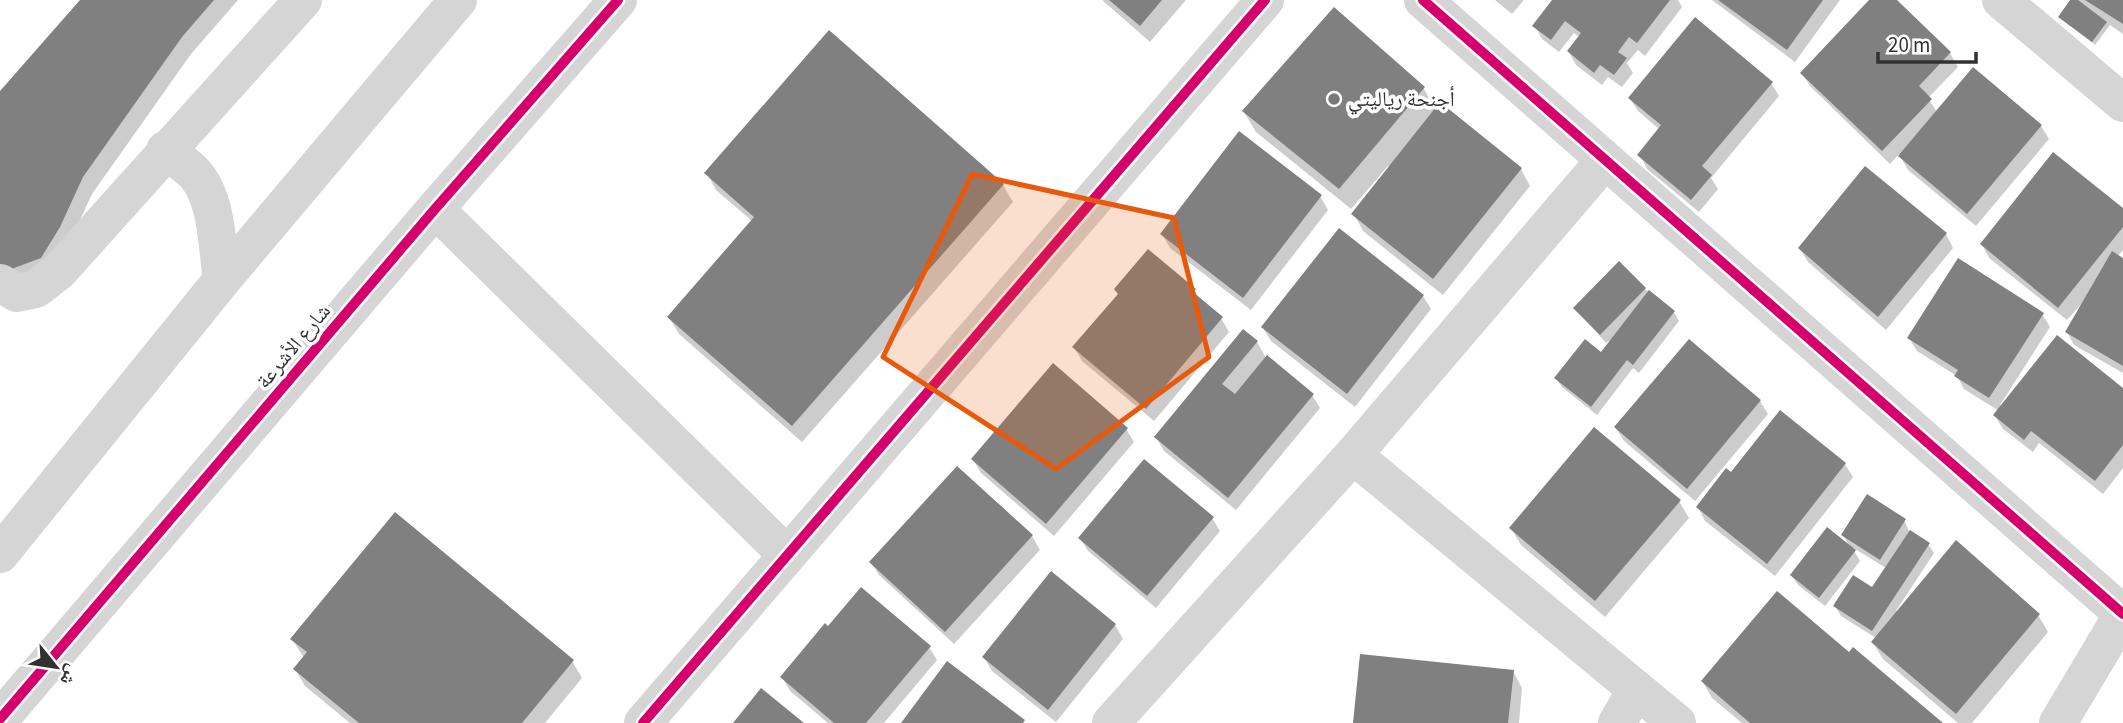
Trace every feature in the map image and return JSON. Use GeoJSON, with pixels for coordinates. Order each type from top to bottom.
{"type":"FeatureCollection","features":[{"type":"Feature","properties":{"kind":"street"},"geometry":{"type":"LineString","coordinates":[[0,283],[18,293],[36,289],[59,271],[165,150],[303,0]]}},
{"type":"Feature","properties":{"kind":"street"},"geometry":{"type":"LineString","coordinates":[[0,554],[222,281],[458,0]]}},
{"type":"Feature","properties":{"kind":"street","name":"شارع الأشرعة"},"geometry":{"type":"LineString","coordinates":[[0,719],[435,209],[618,0]]}},
{"type":"Feature","properties":{"kind":"street"},"geometry":{"type":"LineString","coordinates":[[643,723],[1265,0]]}},
{"type":"Feature","properties":{"kind":"street"},"geometry":{"type":"LineString","coordinates":[[1423,0],[2123,614],[2058,723]]}},
{"type":"Feature","properties":{"kind":"street"},"geometry":{"type":"LineString","coordinates":[[2001,0],[2123,103]]}},
{"type":"Feature","properties":{"kind":"street"},"geometry":{"type":"LineString","coordinates":[[165,150],[194,173],[203,186],[211,207],[222,281]]}},
{"type":"Feature","properties":{"kind":"street"},"geometry":{"type":"LineString","coordinates":[[1111,723],[1353,455],[1605,160]]}},
{"type":"Feature","properties":{"kind":"street"},"geometry":{"type":"LineString","coordinates":[[435,209],[787,555]]}},
{"type":"Feature","properties":{"kind":"street"},"geometry":{"type":"LineString","coordinates":[[1353,455],[1676,723]]}},
{"type":"Feature","properties":{"kind":"street"},"geometry":{"type":"LineString","coordinates":[[1616,723],[1636,690]]}},
{"type":"Feature","properties":{"kind":"highlighted area"},"geometry":{"type":"Polygon","coordinates":[[[972,174],[1174,218],[1209,357],[1056,469],[883,357],[972,174]]]}},
{"type":"Feature","properties":{"kind":"building"},"geometry":{"type":"Polygon","coordinates":[[[80,0],[214,0],[182,37],[83,177],[60,227],[41,258],[6,271],[0,266],[0,91],[80,0]]]}},
{"type":"Feature","properties":{"kind":"building"},"geometry":{"type":"Polygon","coordinates":[[[1109,0],[1162,0],[1140,26],[1109,0]]]}},
{"type":"Feature","properties":{"kind":"building"},"geometry":{"type":"Polygon","coordinates":[[[1552,0],[1670,0],[1637,43],[1629,37],[1618,52],[1627,58],[1614,75],[1600,65],[1594,73],[1567,51],[1581,33],[1565,21],[1551,40],[1532,26],[1552,0]]]}},
{"type":"Feature","properties":{"kind":"building"},"geometry":{"type":"Polygon","coordinates":[[[1718,0],[1823,0],[1787,50],[1718,0]]]}},
{"type":"Feature","properties":{"kind":"building"},"geometry":{"type":"Polygon","coordinates":[[[1869,0],[1897,0],[1951,52],[1919,86],[1932,99],[1882,151],[1800,73],[1869,0]]]}},
{"type":"Feature","properties":{"kind":"building"},"geometry":{"type":"Polygon","coordinates":[[[2070,0],[2078,0],[2107,22],[2092,42],[2058,17],[2070,0]]]}},
{"type":"Feature","properties":{"kind":"building"},"geometry":{"type":"Polygon","coordinates":[[[2085,0],[2123,0],[2123,24],[2085,0]]]}},
{"type":"Feature","properties":{"kind":"building","name":"أجنحة رياليتي"},"geometry":{"type":"Polygon","coordinates":[[[1334,7],[1425,87],[1339,189],[1242,111],[1334,7]]]}},
{"type":"Feature","properties":{"kind":"building"},"geometry":{"type":"Polygon","coordinates":[[[1695,17],[1773,82],[1702,166],[1712,175],[1691,200],[1637,155],[1661,125],[1628,98],[1695,17]]]}},
{"type":"Feature","properties":{"kind":"building"},"geometry":{"type":"Polygon","coordinates":[[[829,30],[1004,184],[792,426],[667,317],[754,217],[704,173],[829,30]]]}},
{"type":"Feature","properties":{"kind":"building"},"geometry":{"type":"Polygon","coordinates":[[[1973,67],[2042,125],[1967,214],[1898,156],[1973,67]]]}},
{"type":"Feature","properties":{"kind":"building"},"geometry":{"type":"Polygon","coordinates":[[[1440,102],[1522,168],[1433,279],[1351,214],[1440,102]]]}},
{"type":"Feature","properties":{"kind":"building"},"geometry":{"type":"Polygon","coordinates":[[[1239,131],[1322,195],[1243,298],[1160,234],[1239,131]]]}},
{"type":"Feature","properties":{"kind":"building"},"geometry":{"type":"Polygon","coordinates":[[[2053,152],[2123,208],[2123,227],[2058,308],[1980,244],[2053,152]]]}},
{"type":"Feature","properties":{"kind":"building"},"geometry":{"type":"Polygon","coordinates":[[[1865,166],[1947,233],[1878,317],[1798,248],[1865,166]]]}},
{"type":"Feature","properties":{"kind":"building"},"geometry":{"type":"Polygon","coordinates":[[[1339,228],[1424,295],[1347,394],[1261,327],[1339,228]]]}},
{"type":"Feature","properties":{"kind":"building"},"geometry":{"type":"Polygon","coordinates":[[[1148,249],[1196,289],[1193,292],[1223,317],[1146,409],[1072,347],[1118,294],[1114,289],[1148,249]]]}},
{"type":"Feature","properties":{"kind":"building"},"geometry":{"type":"Polygon","coordinates":[[[2112,251],[2123,258],[2123,366],[2065,332],[2112,251]]]}},
{"type":"Feature","properties":{"kind":"building"},"geometry":{"type":"Polygon","coordinates":[[[1958,258],[2044,313],[1989,398],[1954,376],[1958,370],[1907,338],[1958,258]]]}},
{"type":"Feature","properties":{"kind":"building"},"geometry":{"type":"Polygon","coordinates":[[[1619,261],[1646,288],[1600,335],[1573,308],[1619,261]]]}},
{"type":"Feature","properties":{"kind":"building"},"geometry":{"type":"Polygon","coordinates":[[[1649,290],[1675,311],[1633,365],[1627,360],[1591,407],[1554,378],[1585,339],[1601,352],[1649,290]]]}},
{"type":"Feature","properties":{"kind":"building"},"geometry":{"type":"Polygon","coordinates":[[[1243,329],[1258,341],[1222,384],[1235,394],[1267,355],[1314,394],[1228,498],[1154,437],[1243,329]]]}},
{"type":"Feature","properties":{"kind":"building"},"geometry":{"type":"Polygon","coordinates":[[[2057,335],[2123,388],[2123,445],[2095,481],[2031,431],[2024,440],[1993,415],[2057,335]]]}},
{"type":"Feature","properties":{"kind":"building"},"geometry":{"type":"Polygon","coordinates":[[[1689,339],[1761,400],[1687,489],[1614,427],[1689,339]]]}},
{"type":"Feature","properties":{"kind":"building"},"geometry":{"type":"Polygon","coordinates":[[[1053,363],[1128,428],[1046,524],[971,459],[1053,363]]]}},
{"type":"Feature","properties":{"kind":"building"},"geometry":{"type":"Polygon","coordinates":[[[1780,410],[1846,463],[1767,564],[1696,507],[1726,468],[1731,472],[1780,410]]]}},
{"type":"Feature","properties":{"kind":"building"},"geometry":{"type":"Polygon","coordinates":[[[1594,427],[1681,500],[1595,601],[1509,528],[1594,427]]]}},
{"type":"Feature","properties":{"kind":"building"},"geometry":{"type":"Polygon","coordinates":[[[1144,459],[1214,517],[1147,596],[1078,538],[1144,459]]]}},
{"type":"Feature","properties":{"kind":"building"},"geometry":{"type":"Polygon","coordinates":[[[957,466],[1033,535],[945,632],[869,562],[957,466]]]}},
{"type":"Feature","properties":{"kind":"building"},"geometry":{"type":"Polygon","coordinates":[[[1867,494],[1906,519],[1880,560],[1841,535],[1867,494]]]}},
{"type":"Feature","properties":{"kind":"building"},"geometry":{"type":"Polygon","coordinates":[[[395,512],[574,660],[522,723],[359,723],[293,669],[307,652],[290,639],[395,512]]]}},
{"type":"Feature","properties":{"kind":"building"},"geometry":{"type":"Polygon","coordinates":[[[1827,527],[1856,550],[1819,598],[1790,575],[1827,527]]]}},
{"type":"Feature","properties":{"kind":"building"},"geometry":{"type":"Polygon","coordinates":[[[1910,530],[1930,543],[1872,631],[1833,606],[1853,575],[1872,587],[1910,530]]]}},
{"type":"Feature","properties":{"kind":"building"},"geometry":{"type":"Polygon","coordinates":[[[1956,540],[2040,614],[1956,714],[1871,642],[1956,540]]]}},
{"type":"Feature","properties":{"kind":"building"},"geometry":{"type":"Polygon","coordinates":[[[1051,571],[1116,624],[1048,710],[982,657],[1051,571]]]}},
{"type":"Feature","properties":{"kind":"building"},"geometry":{"type":"Polygon","coordinates":[[[861,587],[931,646],[866,723],[834,723],[780,677],[825,623],[828,626],[861,587]]]}},
{"type":"Feature","properties":{"kind":"building"},"geometry":{"type":"Polygon","coordinates":[[[1777,591],[1849,652],[1853,647],[1943,723],[1750,723],[1701,681],[1777,591]]]}},
{"type":"Feature","properties":{"kind":"building"},"geometry":{"type":"Polygon","coordinates":[[[1360,654],[1514,670],[1508,723],[1353,723],[1360,654]]]}},
{"type":"Feature","properties":{"kind":"building"},"geometry":{"type":"Polygon","coordinates":[[[947,661],[1025,720],[1023,723],[901,723],[947,661]]]}},
{"type":"Feature","properties":{"kind":"building"},"geometry":{"type":"Polygon","coordinates":[[[761,688],[804,723],[733,723],[761,688]]]}},
{"type":"Feature","properties":{"kind":"cycle path"},"geometry":{"type":"LineString","coordinates":[[0,719],[435,209],[618,0]]}},
{"type":"Feature","properties":{"kind":"cycle path"},"geometry":{"type":"LineString","coordinates":[[643,723],[1265,0]]}},
{"type":"Feature","properties":{"kind":"cycle path"},"geometry":{"type":"LineString","coordinates":[[1423,0],[2123,614]]}},
{"type":"Feature","properties":{"kind":"place","name":"أجنحة رياليتي"},"geometry":{"type":"Point","coordinates":[1334,99]}}]}
